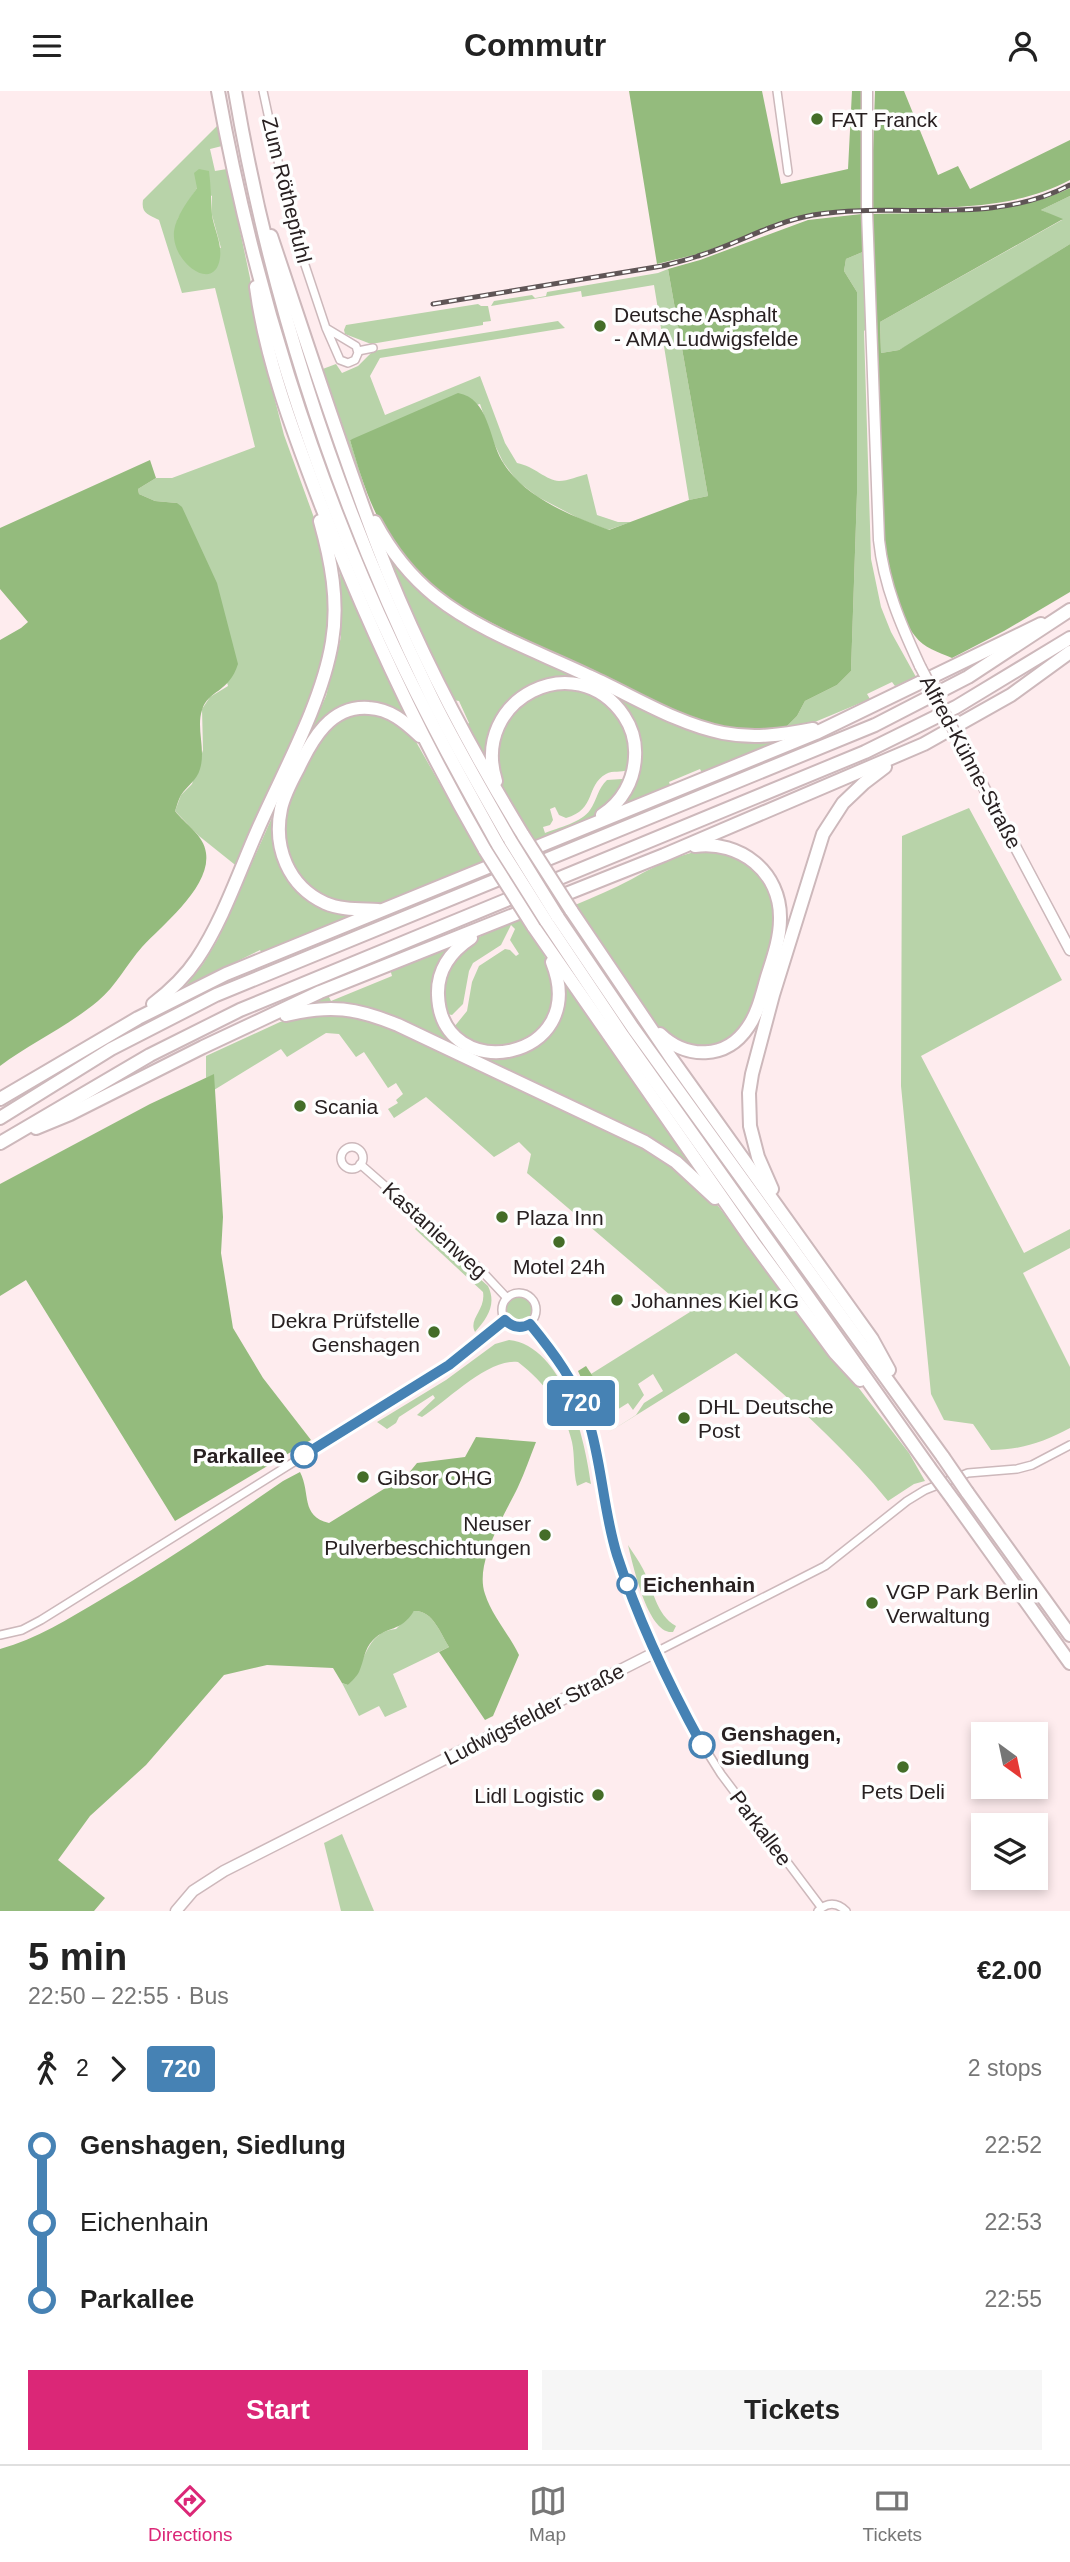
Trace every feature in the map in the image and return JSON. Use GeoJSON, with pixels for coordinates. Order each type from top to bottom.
{"type":"FeatureCollection","features":[{"type":"Feature","properties":{"kind":"highway"},"geometry":{"type":"LineString","coordinates":[[218,91],[250,241],[285,362],[354,554],[421,703],[623,1036],[1070,1663]]}},
{"type":"Feature","properties":{"kind":"highway"},"geometry":{"type":"LineString","coordinates":[[235,91],[268,254],[298,362],[355,523],[432,698],[504,843]]}},
{"type":"Feature","properties":{"kind":"highway"},"geometry":{"type":"LineString","coordinates":[[242,135],[271,238],[378,548],[416,635],[468,740],[570,910],[635,1006],[872,1339],[906,1405]]}},
{"type":"Feature","properties":{"kind":"highway"},"geometry":{"type":"LineString","coordinates":[[122,1028],[181,980],[208,942],[304,725],[327,663],[334,626],[331,570],[305,467],[271,360],[257,294],[250,241]]}},
{"type":"Feature","properties":{"kind":"highway"},"geometry":{"type":"LineString","coordinates":[[305,467],[350,577],[424,739],[485,850],[543,941],[753,1242],[846,1366],[893,1416]]}},
{"type":"Feature","properties":{"kind":"highway"},"geometry":{"type":"LineString","coordinates":[[354,480],[378,527],[412,575],[436,597],[457,611],[705,729],[768,737],[837,723]]}},
{"type":"Feature","properties":{"kind":"highway"},"geometry":{"type":"LineString","coordinates":[[0,1099],[122,1028],[226,974],[837,723],[1067,612]]}},
{"type":"Feature","properties":{"kind":"highway"},"geometry":{"type":"LineString","coordinates":[[0,1118],[111,1049],[216,995],[875,725],[968,677],[1067,612]]}},
{"type":"Feature","properties":{"kind":"highway"},"geometry":{"type":"LineString","coordinates":[[0,1143],[150,1055],[240,1010],[865,752],[956,707],[1070,638]]}},
{"type":"Feature","properties":{"kind":"highway"},"geometry":{"type":"LineString","coordinates":[[808,1248],[766,1177],[753,1141],[750,1114],[752,1074],[780,971],[824,834],[843,803],[864,783],[924,744],[1011,695],[1070,652]]}},
{"type":"Feature","properties":{"kind":"highway"},"geometry":{"type":"LineString","coordinates":[[503,801],[492,769],[491,750],[496,729],[510,707],[524,695],[553,684],[578,685],[598,692],[617,707],[630,728],[635,745],[634,768],[629,785],[620,800],[605,814],[537,846]]}},
{"type":"Feature","properties":{"kind":"highway"},"geometry":{"type":"LineString","coordinates":[[382,911],[337,907],[309,893],[294,877],[280,848],[278,829],[285,796],[307,749],[323,726],[343,712],[356,708],[377,709],[393,715],[424,739]]}},
{"type":"Feature","properties":{"kind":"highway"},"geometry":{"type":"LineString","coordinates":[[16,1134],[70,1114],[320,992],[664,855],[924,744]]}},
{"type":"Feature","properties":{"kind":"highway"},"geometry":{"type":"LineString","coordinates":[[635,1006],[671,1044],[700,1054],[715,1052],[742,1034],[756,1010],[779,937],[780,903],[774,888],[758,864],[747,856],[722,845],[695,845],[664,855]]}},
{"type":"Feature","properties":{"kind":"highway"},"geometry":{"type":"LineString","coordinates":[[531,909],[474,936],[454,951],[445,963],[439,978],[440,1009],[451,1031],[469,1046],[490,1053],[518,1050],[532,1044],[550,1025],[558,1006],[558,979],[543,941]]}},
{"type":"Feature","properties":{"kind":"highway"},"geometry":{"type":"LineString","coordinates":[[551,918],[1070,1635]]}},
{"type":"Feature","properties":{"kind":"highway"},"geometry":{"type":"LineString","coordinates":[[252,1024],[308,1009],[328,1007],[350,1009],[378,1017],[626,1132],[672,1159],[712,1194],[753,1242]]}},
{"type":"Feature","properties":{"kind":"main road","name":"Alfred-Kühne-Straße"},"geometry":{"type":"LineString","coordinates":[[867,91],[867,211],[882,569],[901,624],[920,666],[1070,950]]}},
{"type":"Feature","properties":{"kind":"main road","name":"Ludwigsfelder Straße"},"geometry":{"type":"LineString","coordinates":[[176,1911],[193,1891],[223,1871],[656,1652]]}},
{"type":"Feature","properties":{"kind":"street","name":"Zum Röthepfuhl"},"geometry":{"type":"LineString","coordinates":[[263,91],[292,226],[334,348]]}},
{"type":"Feature","properties":{"kind":"street"},"geometry":{"type":"LineString","coordinates":[[778,94],[788,172]]}},
{"type":"Feature","properties":{"kind":"street"},"geometry":{"type":"LineString","coordinates":[[326,327],[346,339],[354,344],[358,351],[357,358],[348,363],[340,360],[334,348],[336,340],[346,339]]}},
{"type":"Feature","properties":{"kind":"street"},"geometry":{"type":"LineString","coordinates":[[358,351],[373,348]]}},
{"type":"Feature","properties":{"kind":"street","name":"Kastanienweg"},"geometry":{"type":"LineString","coordinates":[[360,1164],[479,1268],[507,1298]]}},
{"type":"Feature","properties":{"kind":"street","name":"Parkallee"},"geometry":{"type":"LineString","coordinates":[[507,1298],[517,1293],[532,1299],[537,1309],[530,1324],[566,1374],[587,1417],[612,1538],[627,1584],[656,1652],[709,1758],[820,1909],[835,1904],[846,1911]]}},
{"type":"Feature","properties":{"kind":"street"},"geometry":{"type":"LineString","coordinates":[[507,1298],[502,1309],[505,1320],[520,1328],[530,1324]]}},
{"type":"Feature","properties":{"kind":"street"},"geometry":{"type":"LineString","coordinates":[[0,1635],[22,1630],[41,1620],[449,1365],[505,1320]]}},
{"type":"Feature","properties":{"kind":"street","name":"Ludwigsfelder Straße"},"geometry":{"type":"LineString","coordinates":[[656,1652],[825,1566],[907,1501],[925,1490],[968,1473],[1024,1467],[1070,1445]]}},
{"type":"Feature","properties":{"kind":"shaded area"},"geometry":{"type":"Polygon","coordinates":[[[629,91],[762,91],[781,184],[848,169],[852,91],[865,91],[863,209],[808,214],[698,254],[657,264],[629,91]]]}},
{"type":"Feature","properties":{"kind":"shaded area"},"geometry":{"type":"Polygon","coordinates":[[[875,91],[904,91],[938,175],[958,166],[970,189],[1070,140],[1070,180],[1023,198],[998,203],[871,209],[875,91]]]}},
{"type":"Feature","properties":{"kind":"shaded area"},"geometry":{"type":"Polygon","coordinates":[[[217,126],[222,146],[210,149],[215,171],[227,169],[261,346],[284,435],[321,537],[332,617],[320,679],[239,868],[199,836],[175,811],[181,795],[192,784],[203,750],[202,709],[210,697],[228,686],[177,503],[155,501],[139,494],[138,489],[156,478],[172,478],[255,447],[215,288],[182,293],[159,220],[144,211],[143,200],[217,126]],[[197,188],[178,218],[174,233],[221,248],[212,215],[212,196],[197,188]]]}},
{"type":"Feature","properties":{"kind":"shaded area"},"geometry":{"type":"Polygon","coordinates":[[[199,169],[209,171],[212,215],[220,247],[216,268],[210,273],[202,274],[194,270],[179,254],[174,231],[177,220],[197,188],[194,173],[199,169]]]}},
{"type":"Feature","properties":{"kind":"shaded area"},"geometry":{"type":"Polygon","coordinates":[[[1070,188],[1070,196],[1041,210],[1063,219],[880,322],[881,353],[899,350],[1070,244],[1070,592],[952,658],[923,644],[909,627],[894,586],[885,542],[871,214],[997,209],[1046,198],[1070,188]]]}},
{"type":"Feature","properties":{"kind":"shaded area"},"geometry":{"type":"Polygon","coordinates":[[[1070,196],[1070,244],[916,341],[899,350],[881,353],[880,322],[1062,220],[1041,210],[1070,196]]]}},
{"type":"Feature","properties":{"kind":"shaded area"},"geometry":{"type":"Polygon","coordinates":[[[862,214],[865,251],[846,259],[844,271],[857,292],[857,493],[851,671],[837,685],[805,701],[797,716],[782,731],[733,730],[703,723],[488,621],[443,594],[404,559],[382,526],[371,502],[350,440],[458,393],[476,403],[482,411],[497,451],[511,474],[535,495],[579,518],[609,530],[689,500],[708,496],[668,269],[808,220],[862,214]]]}},
{"type":"Feature","properties":{"kind":"shaded area"},"geometry":{"type":"Polygon","coordinates":[[[865,251],[867,328],[864,331],[871,559],[881,607],[891,632],[916,677],[895,686],[892,682],[867,694],[870,699],[810,724],[782,731],[797,716],[805,701],[837,685],[851,671],[857,493],[857,292],[844,271],[846,259],[865,251]]]}},
{"type":"Feature","properties":{"kind":"shaded area"},"geometry":{"type":"Polygon","coordinates":[[[668,269],[708,496],[689,500],[654,285],[582,297],[581,291],[491,306],[494,301],[532,295],[535,298],[546,296],[547,292],[668,269]]]}},
{"type":"Feature","properties":{"kind":"shaded area"},"geometry":{"type":"Polygon","coordinates":[[[478,304],[488,306],[491,321],[483,322],[483,325],[371,344],[345,334],[344,330],[346,325],[478,304]]]}},
{"type":"Feature","properties":{"kind":"shaded area"},"geometry":{"type":"Polygon","coordinates":[[[558,321],[565,328],[380,358],[370,376],[385,415],[480,376],[505,443],[517,463],[559,481],[587,474],[597,515],[618,522],[631,522],[608,530],[538,497],[517,481],[503,462],[480,404],[350,440],[367,495],[320,370],[336,364],[342,373],[358,366],[373,351],[558,321]]]}},
{"type":"Feature","properties":{"kind":"shaded area"},"geometry":{"type":"Polygon","coordinates":[[[150,460],[156,478],[138,489],[139,494],[155,501],[177,503],[182,507],[217,583],[238,664],[229,681],[209,698],[202,710],[202,762],[199,773],[181,795],[175,811],[202,841],[206,866],[201,879],[183,905],[142,947],[104,995],[86,1010],[0,1066],[0,640],[28,622],[0,589],[0,528],[150,460]]]}},
{"type":"Feature","properties":{"kind":"shaded area"},"geometry":{"type":"Polygon","coordinates":[[[385,551],[407,579],[428,597],[708,736],[749,743],[783,741],[703,775],[700,769],[669,782],[672,790],[616,812],[638,743],[593,685],[522,692],[484,760],[466,725],[469,723],[459,701],[453,700],[416,623],[385,551]]]}},
{"type":"Feature","properties":{"kind":"shaded area"},"geometry":{"type":"Polygon","coordinates":[[[340,566],[411,721],[401,715],[338,712],[280,807],[293,883],[356,915],[263,956],[260,950],[230,965],[232,970],[183,989],[218,939],[326,696],[341,637],[340,566]]]}},
{"type":"Feature","properties":{"kind":"shaded area"},"geometry":{"type":"Polygon","coordinates":[[[571,688],[600,699],[618,716],[630,741],[628,770],[609,773],[600,779],[587,803],[576,814],[566,818],[559,815],[555,807],[550,809],[553,820],[550,825],[543,827],[545,833],[586,814],[607,780],[622,779],[625,784],[596,817],[535,843],[503,790],[497,771],[497,747],[504,724],[519,705],[539,692],[571,688]]]}},
{"type":"Feature","properties":{"kind":"shaded area"},"geometry":{"type":"Polygon","coordinates":[[[361,713],[387,716],[411,733],[485,863],[373,906],[338,904],[303,882],[286,853],[284,827],[291,798],[313,748],[333,724],[361,713]]]}},
{"type":"Feature","properties":{"kind":"shaded area"},"geometry":{"type":"Polygon","coordinates":[[[969,808],[1062,980],[921,1056],[1024,1253],[1070,1229],[1070,1248],[1023,1273],[1070,1367],[1070,1428],[1032,1444],[1002,1450],[991,1450],[973,1424],[944,1420],[931,1394],[901,1086],[902,836],[969,808]]]}},
{"type":"Feature","properties":{"kind":"shaded area"},"geometry":{"type":"Polygon","coordinates":[[[710,849],[735,854],[755,868],[775,901],[774,937],[743,1029],[714,1048],[693,1048],[671,1040],[654,1023],[575,905],[669,860],[710,849]]]}},
{"type":"Feature","properties":{"kind":"shaded area"},"geometry":{"type":"Polygon","coordinates":[[[519,918],[542,950],[555,980],[547,1024],[514,1049],[471,1044],[454,1027],[467,1011],[472,982],[479,966],[505,949],[516,956],[519,954],[510,940],[515,929],[511,925],[501,945],[473,963],[463,1004],[452,1015],[447,1014],[443,998],[448,969],[462,949],[472,941],[519,918]]]}},
{"type":"Feature","properties":{"kind":"shaded area"},"geometry":{"type":"Polygon","coordinates":[[[455,943],[447,954],[439,1017],[490,1057],[517,1054],[563,1002],[565,981],[704,1178],[684,1160],[648,1137],[396,1018],[357,1006],[315,1001],[328,995],[331,1001],[392,976],[390,969],[455,943]]]}},
{"type":"Feature","properties":{"kind":"shaded area"},"geometry":{"type":"Polygon","coordinates":[[[321,1013],[358,1016],[390,1027],[652,1150],[715,1202],[909,1453],[925,1481],[914,1484],[888,1501],[853,1461],[815,1424],[736,1353],[606,1434],[636,1415],[644,1403],[663,1391],[653,1374],[638,1384],[644,1395],[633,1410],[628,1403],[612,1413],[615,1418],[612,1420],[604,1393],[591,1374],[690,1312],[527,1173],[531,1154],[519,1142],[494,1157],[426,1097],[394,1118],[388,1109],[398,1103],[396,1100],[403,1094],[396,1083],[388,1088],[364,1052],[356,1057],[339,1034],[326,1033],[287,1057],[281,1049],[214,1090],[214,1075],[206,1078],[206,1056],[280,1022],[321,1013]]]}},
{"type":"Feature","properties":{"kind":"shaded area"},"geometry":{"type":"Polygon","coordinates":[[[214,1074],[223,1217],[221,1253],[233,1328],[263,1378],[311,1440],[175,1521],[26,1280],[0,1296],[0,1184],[150,1104],[214,1074]]]}},
{"type":"Feature","properties":{"kind":"shaded area"},"geometry":{"type":"Polygon","coordinates":[[[419,1224],[488,1286],[491,1305],[487,1316],[475,1332],[473,1327],[482,1304],[483,1292],[415,1229],[419,1224]]]}},
{"type":"Feature","properties":{"kind":"shaded area"},"geometry":{"type":"Polygon","coordinates":[[[519,1297],[528,1301],[532,1310],[528,1319],[519,1323],[510,1319],[506,1310],[510,1301],[519,1297]]]}},
{"type":"Feature","properties":{"kind":"shaded area"},"geometry":{"type":"Polygon","coordinates":[[[509,1340],[528,1346],[544,1359],[558,1376],[577,1420],[591,1484],[586,1482],[577,1486],[572,1442],[559,1407],[537,1379],[518,1362],[506,1363],[481,1373],[422,1417],[417,1415],[435,1398],[433,1395],[399,1417],[396,1423],[387,1429],[377,1422],[446,1380],[495,1344],[509,1340]]]}},
{"type":"Feature","properties":{"kind":"shaded area"},"geometry":{"type":"Polygon","coordinates":[[[586,1366],[604,1393],[612,1420],[604,1427],[578,1371],[586,1366]]]}},
{"type":"Feature","properties":{"kind":"shaded area"},"geometry":{"type":"Polygon","coordinates":[[[476,1437],[536,1442],[521,1481],[492,1539],[484,1568],[483,1582],[488,1602],[519,1655],[493,1716],[485,1720],[439,1652],[449,1647],[439,1629],[431,1618],[421,1612],[414,1611],[404,1623],[373,1640],[359,1672],[348,1685],[342,1683],[333,1668],[267,1665],[224,1675],[146,1765],[90,1816],[58,1860],[105,1898],[94,1911],[0,1911],[0,1649],[40,1634],[77,1614],[171,1557],[300,1472],[310,1509],[320,1520],[329,1523],[408,1474],[417,1463],[465,1457],[476,1437]]]}},
{"type":"Feature","properties":{"kind":"shaded area"},"geometry":{"type":"Polygon","coordinates":[[[628,1545],[643,1569],[659,1608],[676,1626],[673,1632],[664,1630],[649,1611],[628,1545]]]}},
{"type":"Feature","properties":{"kind":"shaded area"},"geometry":{"type":"Polygon","coordinates":[[[414,1611],[431,1618],[449,1647],[393,1674],[407,1707],[385,1717],[379,1706],[359,1716],[342,1683],[348,1685],[378,1636],[396,1629],[414,1611]]]}},
{"type":"Feature","properties":{"kind":"shaded area"},"geometry":{"type":"Polygon","coordinates":[[[342,1834],[374,1911],[341,1911],[324,1843],[342,1834]]]}},
{"type":"Feature","properties":{"kind":"railway"},"geometry":{"type":"LineString","coordinates":[[433,304],[662,266],[813,215],[845,211],[976,209],[1040,198],[1070,185]]}},
{"type":"Feature","properties":{"kind":"bus line","name":"720"},"geometry":{"type":"LineString","coordinates":[[304,1455],[449,1365],[505,1320],[520,1328],[530,1324],[566,1374],[587,1417],[596,1449],[607,1518],[622,1569],[656,1652],[702,1745]]}},
{"type":"Feature","properties":{"kind":"place","name":"FAT Franck"},"geometry":{"type":"Point","coordinates":[817,119]}},
{"type":"Feature","properties":{"kind":"place","name":"Deutsche Asphalt - AMA Ludwigsfelde"},"geometry":{"type":"Point","coordinates":[600,326]}},
{"type":"Feature","properties":{"kind":"place","name":"Scania"},"geometry":{"type":"Point","coordinates":[300,1106]}},
{"type":"Feature","properties":{"kind":"place","name":"Plaza Inn"},"geometry":{"type":"Point","coordinates":[502,1217]}},
{"type":"Feature","properties":{"kind":"place","name":"Motel 24h"},"geometry":{"type":"Point","coordinates":[559,1242]}},
{"type":"Feature","properties":{"kind":"place","name":"Johannes Kiel KG"},"geometry":{"type":"Point","coordinates":[617,1300]}},
{"type":"Feature","properties":{"kind":"place","name":"Dekra Prüfstelle Genshagen"},"geometry":{"type":"Point","coordinates":[434,1332]}},
{"type":"Feature","properties":{"kind":"place","name":"DHL Deutsche Post"},"geometry":{"type":"Point","coordinates":[684,1418]}},
{"type":"Feature","properties":{"kind":"place","name":"Parkallee"},"geometry":{"type":"Point","coordinates":[304,1455]}},
{"type":"Feature","properties":{"kind":"place","name":"Gibsor OHG"},"geometry":{"type":"Point","coordinates":[363,1477]}},
{"type":"Feature","properties":{"kind":"place","name":"Neuser Pulverbeschichtungen"},"geometry":{"type":"Point","coordinates":[545,1535]}},
{"type":"Feature","properties":{"kind":"place","name":"Eichenhain"},"geometry":{"type":"Point","coordinates":[627,1584]}},
{"type":"Feature","properties":{"kind":"place","name":"VGP Park Berlin Verwaltung"},"geometry":{"type":"Point","coordinates":[872,1603]}},
{"type":"Feature","properties":{"kind":"place","name":"Genshagen, Siedlung"},"geometry":{"type":"Point","coordinates":[702,1745]}},
{"type":"Feature","properties":{"kind":"place","name":"Pets Deli"},"geometry":{"type":"Point","coordinates":[903,1767]}},
{"type":"Feature","properties":{"kind":"place","name":"Lidl Logistic"},"geometry":{"type":"Point","coordinates":[598,1795]}}]}
